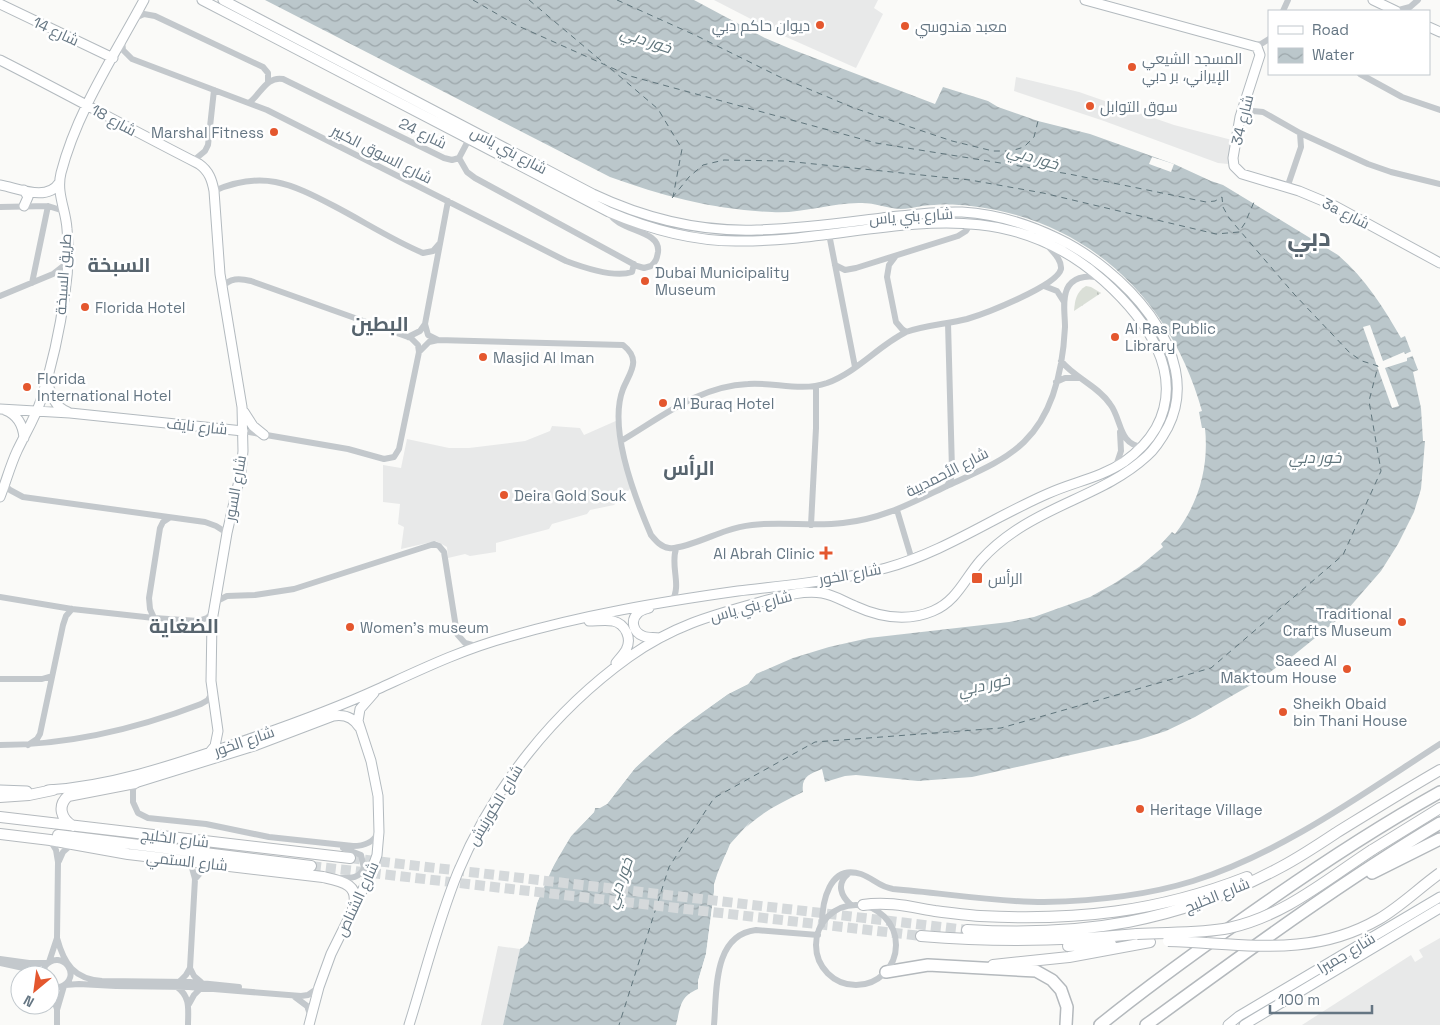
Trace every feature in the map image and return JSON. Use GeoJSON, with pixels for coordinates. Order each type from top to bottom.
{"type":"FeatureCollection","features":[{"type":"Feature","properties":{"kind":"highway"},"geometry":{"type":"LineString","coordinates":[[1100,1025],[1182,962],[1288,887],[1376,830],[1440,792]]}},
{"type":"Feature","properties":{"kind":"highway"},"geometry":{"type":"LineString","coordinates":[[1146,1025],[1345,884],[1440,823]]}},
{"type":"Feature","properties":{"kind":"highway"},"geometry":{"type":"LineString","coordinates":[[1345,884],[1379,870],[1440,839]]}},
{"type":"Feature","properties":{"kind":"highway"},"geometry":{"type":"LineString","coordinates":[[886,972],[923,965],[1030,970],[1047,976],[1064,995],[1067,1007],[1066,1025]]}},
{"type":"Feature","properties":{"kind":"main road","name":"طريق السبخة"},"geometry":{"type":"LineString","coordinates":[[0,497],[2,486],[13,459],[37,411],[58,333],[65,292],[68,230],[59,183],[61,174],[77,126],[87,104],[144,0]]}},
{"type":"Feature","properties":{"kind":"main road","name":"شارع بني ياس"},"geometry":{"type":"LineString","coordinates":[[202,0],[609,212],[636,223],[682,236],[742,241],[829,234],[927,222],[971,223],[1006,229],[1045,243],[1076,260],[1104,281],[1133,311],[1156,345],[1163,360],[1166,375],[1165,407],[1156,427],[1143,447]]}},
{"type":"Feature","properties":{"kind":"main road","name":"شارع بني ياس"},"geometry":{"type":"LineString","coordinates":[[223,0],[593,194],[643,215],[672,223],[721,230],[770,230],[916,214],[966,212],[991,216],[1039,229],[1076,248],[1104,267],[1139,302],[1154,322],[1167,344],[1176,372],[1176,402],[1170,422],[1159,442],[1150,454],[1115,479],[1036,518],[1010,534],[983,557],[954,597],[944,605],[921,615],[895,617],[883,616],[822,593],[797,594],[698,620],[659,638]]}},
{"type":"Feature","properties":{"kind":"main road"},"geometry":{"type":"LineString","coordinates":[[1085,0],[1255,46]]}},
{"type":"Feature","properties":{"kind":"main road"},"geometry":{"type":"LineString","coordinates":[[1373,0],[1394,10]]}},
{"type":"Feature","properties":{"kind":"main road","name":"شارع 14"},"geometry":{"type":"LineString","coordinates":[[0,4],[113,58]]}},
{"type":"Feature","properties":{"kind":"main road","name":"شارع 34"},"geometry":{"type":"LineString","coordinates":[[1246,176],[1238,172],[1233,162],[1240,118],[1260,54],[1259,49],[1255,46]]}},
{"type":"Feature","properties":{"kind":"main road","name":"شارع 18"},"geometry":{"type":"LineString","coordinates":[[0,60],[193,161],[208,173],[214,191]]}},
{"type":"Feature","properties":{"kind":"main road"},"geometry":{"type":"LineString","coordinates":[[95,89],[94,98],[99,111]]}},
{"type":"Feature","properties":{"kind":"main road","name":"3a شارع"},"geometry":{"type":"LineString","coordinates":[[1246,176],[1287,188],[1335,206],[1440,263]]}},
{"type":"Feature","properties":{"kind":"main road"},"geometry":{"type":"LineString","coordinates":[[0,185],[44,194],[53,191],[59,183]]}},
{"type":"Feature","properties":{"kind":"main road"},"geometry":{"type":"LineString","coordinates":[[24,190],[28,198],[24,206]]}},
{"type":"Feature","properties":{"kind":"main road","name":"شارع السور"},"geometry":{"type":"LineString","coordinates":[[210,752],[215,746],[218,731],[212,693],[211,659],[214,607],[226,533],[239,480],[242,451],[242,407],[222,287],[214,191]]}},
{"type":"Feature","properties":{"kind":"main road"},"geometry":{"type":"LineString","coordinates":[[636,223],[647,222],[648,219],[643,215]]}},
{"type":"Feature","properties":{"kind":"main road"},"geometry":{"type":"LineString","coordinates":[[682,236],[680,232],[684,229],[711,233],[721,230]]}},
{"type":"Feature","properties":{"kind":"main road"},"geometry":{"type":"LineString","coordinates":[[46,380],[54,400],[63,411],[70,413]]}},
{"type":"Feature","properties":{"kind":"main road"},"geometry":{"type":"LineString","coordinates":[[242,407],[250,423],[264,435]]}},
{"type":"Feature","properties":{"kind":"main road"},"geometry":{"type":"LineString","coordinates":[[1,410],[16,417],[24,430],[24,438]]}},
{"type":"Feature","properties":{"kind":"main road","name":"شارع نايف"},"geometry":{"type":"LineString","coordinates":[[1,410],[70,413],[242,431]]}},
{"type":"Feature","properties":{"kind":"main road"},"geometry":{"type":"LineString","coordinates":[[220,429],[229,432],[242,451]]}},
{"type":"Feature","properties":{"kind":"main road","name":"شارع الخور"},"geometry":{"type":"LineString","coordinates":[[0,790],[53,790],[90,786],[126,778],[298,722],[476,646],[527,632],[669,601],[879,570],[912,560],[960,539],[1055,490],[1090,479],[1116,467],[1143,447]]}},
{"type":"Feature","properties":{"kind":"main road"},"geometry":{"type":"LineString","coordinates":[[1055,490],[1061,506]]}},
{"type":"Feature","properties":{"kind":"main road"},"geometry":{"type":"LineString","coordinates":[[659,638],[641,636],[635,629],[634,620],[639,612],[669,601]]}},
{"type":"Feature","properties":{"kind":"main road"},"geometry":{"type":"LineString","coordinates":[[567,622],[612,621],[623,626],[626,631],[628,644],[626,649],[602,678]]}},
{"type":"Feature","properties":{"kind":"main road","name":"شارع الكورنيش"},"geometry":{"type":"LineString","coordinates":[[409,1025],[448,898],[465,856],[482,822],[504,786],[531,750],[561,716],[602,678],[659,638]]}},
{"type":"Feature","properties":{"kind":"main road"},"geometry":{"type":"LineString","coordinates":[[359,727],[358,715],[360,709],[378,689]]}},
{"type":"Feature","properties":{"kind":"main road","name":"شارع الخور"},"geometry":{"type":"LineString","coordinates":[[135,783],[263,742],[333,716],[351,718],[359,727]]}},
{"type":"Feature","properties":{"kind":"main road","name":"شارع الشناص"},"geometry":{"type":"LineString","coordinates":[[310,1021],[319,987],[332,954],[373,869],[377,855],[379,832],[378,796],[371,761],[359,727]]}},
{"type":"Feature","properties":{"kind":"main road","name":"شارع الخليج"},"geometry":{"type":"LineString","coordinates":[[967,930],[1061,931],[1110,926],[1178,911],[1266,875],[1300,857],[1440,770]]}},
{"type":"Feature","properties":{"kind":"main road"},"geometry":{"type":"LineString","coordinates":[[74,826],[66,821],[62,813],[62,804],[68,796],[135,783]]}},
{"type":"Feature","properties":{"kind":"main road"},"geometry":{"type":"LineString","coordinates":[[0,797],[29,795],[53,790]]}},
{"type":"Feature","properties":{"kind":"main road","name":"شارع الخليج"},"geometry":{"type":"LineString","coordinates":[[997,940],[1063,940],[1216,930],[1258,919],[1297,900],[1440,808]]}},
{"type":"Feature","properties":{"kind":"main road","name":"شارع الخليج"},"geometry":{"type":"LineString","coordinates":[[0,817],[350,858]]}},
{"type":"Feature","properties":{"kind":"main road","name":"شارع الخليج"},"geometry":{"type":"LineString","coordinates":[[0,829],[311,866]]}},
{"type":"Feature","properties":{"kind":"main road","name":"شارع الستمي"},"geometry":{"type":"LineString","coordinates":[[0,834],[50,840],[128,854],[323,877],[341,881],[351,887],[355,897],[353,908]]}},
{"type":"Feature","properties":{"kind":"main road"},"geometry":{"type":"LineString","coordinates":[[863,905],[888,904],[957,914],[1003,917],[1119,912],[1157,906],[1201,894],[1300,857]]}},
{"type":"Feature","properties":{"kind":"main road","name":"شارع الخليج"},"geometry":{"type":"LineString","coordinates":[[921,936],[1069,946],[1168,941],[1280,946],[1321,942],[1357,930],[1380,918],[1440,873]]}},
{"type":"Feature","properties":{"kind":"main road","name":"شارع جميرا"},"geometry":{"type":"LineString","coordinates":[[1228,1025],[1239,1016],[1440,897]]}},
{"type":"Feature","properties":{"kind":"main road","name":"شارع جميرا"},"geometry":{"type":"LineString","coordinates":[[1244,1025],[1440,908]]}},
{"type":"Feature","properties":{"kind":"main road"},"geometry":{"type":"LineString","coordinates":[[974,968],[1069,957],[1150,942]]}},
{"type":"Feature","properties":{"kind":"street"},"geometry":{"type":"LineString","coordinates":[[1401,10],[1406,9],[1418,0]]}},
{"type":"Feature","properties":{"kind":"street"},"geometry":{"type":"LineString","coordinates":[[134,18],[144,14],[155,16],[263,68],[268,72],[268,83],[249,103]]}},
{"type":"Feature","properties":{"kind":"street"},"geometry":{"type":"LineString","coordinates":[[1255,46],[1268,40]]}},
{"type":"Feature","properties":{"kind":"street","name":"شارع السوق الكبير"},"geometry":{"type":"LineString","coordinates":[[122,41],[123,50],[132,59],[276,114],[551,254],[581,266],[626,274],[632,272],[634,264]]}},
{"type":"Feature","properties":{"kind":"street"},"geometry":{"type":"LineString","coordinates":[[1362,75],[1402,97],[1440,110]]}},
{"type":"Feature","properties":{"kind":"street","name":"شارع 24"},"geometry":{"type":"LineString","coordinates":[[268,83],[274,79],[287,81],[444,158],[452,160],[459,158],[467,172],[475,178],[634,264]]}},
{"type":"Feature","properties":{"kind":"street"},"geometry":{"type":"LineString","coordinates":[[193,161],[205,151],[208,144],[214,90]]}},
{"type":"Feature","properties":{"kind":"street"},"geometry":{"type":"LineString","coordinates":[[1240,118],[1248,112],[1263,112],[1300,133],[1368,164],[1391,172],[1440,184]]}},
{"type":"Feature","properties":{"kind":"street"},"geometry":{"type":"LineString","coordinates":[[1287,188],[1301,147],[1300,133]]}},
{"type":"Feature","properties":{"kind":"street"},"geometry":{"type":"LineString","coordinates":[[459,158],[469,139]]}},
{"type":"Feature","properties":{"kind":"street"},"geometry":{"type":"LineString","coordinates":[[214,191],[257,180],[281,182],[305,190],[423,253],[433,251],[440,243]]}},
{"type":"Feature","properties":{"kind":"street"},"geometry":{"type":"LineString","coordinates":[[408,337],[420,331],[425,324],[448,202]]}},
{"type":"Feature","properties":{"kind":"street"},"geometry":{"type":"LineString","coordinates":[[32,283],[48,206]]}},
{"type":"Feature","properties":{"kind":"street"},"geometry":{"type":"LineString","coordinates":[[0,207],[48,206],[64,211]]}},
{"type":"Feature","properties":{"kind":"street"},"geometry":{"type":"LineString","coordinates":[[609,212],[617,222],[649,236],[658,245],[656,261],[651,266],[644,268],[634,264]]}},
{"type":"Feature","properties":{"kind":"street"},"geometry":{"type":"LineString","coordinates":[[835,265],[845,270],[850,270],[897,256],[958,236],[966,232],[971,223]]}},
{"type":"Feature","properties":{"kind":"street"},"geometry":{"type":"LineString","coordinates":[[829,234],[855,367]]}},
{"type":"Feature","properties":{"kind":"street"},"geometry":{"type":"LineString","coordinates":[[622,441],[692,398],[717,388],[748,384],[791,388],[816,386],[836,379],[906,332],[984,313],[1044,286],[1059,274],[1061,264],[1045,243]]}},
{"type":"Feature","properties":{"kind":"street"},"geometry":{"type":"LineString","coordinates":[[897,256],[889,265],[887,277],[896,322],[906,332]]}},
{"type":"Feature","properties":{"kind":"street"},"geometry":{"type":"LineString","coordinates":[[0,296],[57,272],[67,263]]}},
{"type":"Feature","properties":{"kind":"street","name":"شارع الأحمديية"},"geometry":{"type":"LineString","coordinates":[[676,548],[752,525],[786,523],[811,525],[844,523],[871,518],[897,510],[993,464],[1025,441],[1043,418],[1051,400],[1061,361],[1064,339],[1064,303],[1068,287],[1073,281],[1088,276],[1104,281]]}},
{"type":"Feature","properties":{"kind":"street"},"geometry":{"type":"LineString","coordinates":[[222,287],[225,283],[237,278],[251,281],[408,337],[416,342],[419,352],[429,342],[438,340],[624,345],[634,360],[632,371],[619,404],[619,423],[629,472],[651,535],[673,558]]}},
{"type":"Feature","properties":{"kind":"street"},"geometry":{"type":"LineString","coordinates":[[1044,286],[1058,291],[1064,303]]}},
{"type":"Feature","properties":{"kind":"street"},"geometry":{"type":"LineString","coordinates":[[946,486],[951,478],[952,470],[948,323]]}},
{"type":"Feature","properties":{"kind":"street"},"geometry":{"type":"LineString","coordinates":[[425,324],[428,335],[438,340]]}},
{"type":"Feature","properties":{"kind":"street","name":"شارع نايف"},"geometry":{"type":"LineString","coordinates":[[242,431],[342,448],[382,458],[391,458],[399,449],[419,352]]}},
{"type":"Feature","properties":{"kind":"street"},"geometry":{"type":"LineString","coordinates":[[1061,361],[1107,399],[1115,411],[1124,438],[1132,445],[1143,447]]}},
{"type":"Feature","properties":{"kind":"street"},"geometry":{"type":"LineString","coordinates":[[1056,382],[1069,377],[1080,378]]}},
{"type":"Feature","properties":{"kind":"street"},"geometry":{"type":"LineString","coordinates":[[811,525],[816,428],[816,386]]}},
{"type":"Feature","properties":{"kind":"street"},"geometry":{"type":"LineString","coordinates":[[1116,467],[1121,451],[1121,428]]}},
{"type":"Feature","properties":{"kind":"street"},"geometry":{"type":"LineString","coordinates":[[2,486],[23,497],[211,524],[226,533]]}},
{"type":"Feature","properties":{"kind":"street"},"geometry":{"type":"LineString","coordinates":[[897,510],[912,560]]}},
{"type":"Feature","properties":{"kind":"street"},"geometry":{"type":"LineString","coordinates":[[154,618],[149,603],[151,585],[160,528],[163,522],[169,518]]}},
{"type":"Feature","properties":{"kind":"street"},"geometry":{"type":"LineString","coordinates":[[0,597],[72,609],[198,621],[207,618],[214,607],[227,596],[255,595],[294,589],[434,544],[440,546],[443,550],[457,634],[465,643],[476,646]]}},
{"type":"Feature","properties":{"kind":"street"},"geometry":{"type":"LineString","coordinates":[[664,547],[676,548],[673,558],[676,587],[669,601]]}},
{"type":"Feature","properties":{"kind":"street"},"geometry":{"type":"LineString","coordinates":[[676,587],[688,598]]}},
{"type":"Feature","properties":{"kind":"street"},"geometry":{"type":"LineString","coordinates":[[27,745],[37,739],[40,734],[63,625],[66,616],[72,609]]}},
{"type":"Feature","properties":{"kind":"street"},"geometry":{"type":"LineString","coordinates":[[0,678],[42,679],[52,676]]}},
{"type":"Feature","properties":{"kind":"street"},"geometry":{"type":"LineString","coordinates":[[0,745],[27,745],[78,739],[128,729],[201,704],[208,700],[212,693]]}},
{"type":"Feature","properties":{"kind":"street"},"geometry":{"type":"LineString","coordinates":[[822,925],[822,914],[829,886],[838,877],[850,873],[863,875],[879,885],[893,889],[1007,901],[1043,902],[1096,899],[1130,896],[1162,889],[1218,872],[1286,841],[1440,744]]}},
{"type":"Feature","properties":{"kind":"street"},"geometry":{"type":"LineString","coordinates":[[135,783],[132,790],[132,802],[138,813],[148,818],[206,824],[269,837],[359,846],[371,842],[379,832]]}},
{"type":"Feature","properties":{"kind":"street"},"geometry":{"type":"LineString","coordinates":[[50,840],[56,850],[58,862],[58,938],[71,974],[64,985],[60,999]]}},
{"type":"Feature","properties":{"kind":"street"},"geometry":{"type":"LineString","coordinates":[[58,862],[63,852],[72,844]]}},
{"type":"Feature","properties":{"kind":"street"},"geometry":{"type":"LineString","coordinates":[[323,877],[354,878],[364,868],[362,858],[358,852],[328,844]]}},
{"type":"Feature","properties":{"kind":"street"},"geometry":{"type":"LineString","coordinates":[[60,986],[79,984],[116,986],[178,984],[190,968],[195,879],[192,868],[184,861]]}},
{"type":"Feature","properties":{"kind":"street"},"geometry":{"type":"LineString","coordinates":[[195,879],[203,870],[213,864]]}},
{"type":"Feature","properties":{"kind":"street"},"geometry":{"type":"LineString","coordinates":[[850,873],[842,881],[841,888],[844,898],[851,905]]}},
{"type":"Feature","properties":{"kind":"street"},"geometry":{"type":"LineString","coordinates":[[851,905],[863,905],[880,912],[889,921],[894,932],[896,950],[893,962],[886,972],[876,980],[864,984],[852,984],[835,978],[826,971],[816,947],[822,925],[834,911],[851,905]]}},
{"type":"Feature","properties":{"kind":"street"},"geometry":{"type":"LineString","coordinates":[[714,1025],[720,963],[726,950],[735,938],[748,931],[756,930],[818,935]]}},
{"type":"Feature","properties":{"kind":"street"},"geometry":{"type":"LineString","coordinates":[[47,965],[58,938]]}},
{"type":"Feature","properties":{"kind":"street"},"geometry":{"type":"LineString","coordinates":[[0,958],[29,963],[58,960],[80,975],[95,980],[201,985],[294,996],[308,995],[319,987]]}},
{"type":"Feature","properties":{"kind":"street"},"geometry":{"type":"LineString","coordinates":[[190,968],[201,985]]}},
{"type":"Feature","properties":{"kind":"street"},"geometry":{"type":"LineString","coordinates":[[178,984],[185,994],[188,1004],[188,1025]]}},
{"type":"Feature","properties":{"kind":"street"},"geometry":{"type":"LineString","coordinates":[[188,1004],[201,985]]}},
{"type":"Feature","properties":{"kind":"street"},"geometry":{"type":"LineString","coordinates":[[294,996],[304,1002],[310,1012],[310,1021]]}},
{"type":"Feature","properties":{"kind":"shaded area","name":"ديوان حاكم دبي"},"geometry":{"type":"Polygon","coordinates":[[[714,0],[878,0],[874,8],[883,14],[856,68],[784,36],[714,0]]]}},
{"type":"Feature","properties":{"kind":"shaded area","name":"سوق التوابل"},"geometry":{"type":"Polygon","coordinates":[[[1016,77],[1079,92],[1174,125],[1232,140],[1228,164],[1218,163],[1104,121],[1014,91],[1016,77]]]}},
{"type":"Feature","properties":{"kind":"shaded area","name":"Deira Gold Souk"},"geometry":{"type":"Polygon","coordinates":[[[618,420],[633,486],[614,505],[590,510],[587,514],[552,524],[549,529],[496,543],[496,552],[470,556],[465,554],[448,558],[447,547],[436,541],[401,549],[404,527],[398,524],[400,504],[383,502],[383,465],[401,468],[407,439],[449,448],[469,448],[525,441],[550,431],[552,426],[580,428],[584,435],[618,420]]]}},
{"type":"Feature","properties":{"kind":"shaded area"},"geometry":{"type":"Polygon","coordinates":[[[1440,938],[1440,1025],[1302,1025],[1411,955],[1415,962],[1423,957],[1419,950],[1440,938]]]}},
{"type":"Feature","properties":{"kind":"shaded area"},"geometry":{"type":"Polygon","coordinates":[[[498,946],[520,949],[503,1025],[481,1025],[498,946]]]}},
{"type":"Feature","properties":{"kind":"green space"},"geometry":{"type":"Polygon","coordinates":[[[1086,286],[1101,293],[1074,311],[1077,297],[1086,286]]]}},
{"type":"Feature","properties":{"kind":"water","name":"خور دبي"},"geometry":{"type":"Polygon","coordinates":[[[265,0],[694,0],[765,38],[935,104],[943,87],[988,101],[998,107],[1038,121],[1090,134],[1174,164],[1223,185],[1338,255],[1357,274],[1381,304],[1401,338],[1405,336],[1418,370],[1413,372],[1421,408],[1423,441],[1425,441],[1421,489],[1414,512],[1398,544],[1381,571],[1341,617],[1294,655],[1256,682],[1195,717],[1166,731],[1138,740],[972,777],[918,781],[856,775],[825,782],[822,769],[807,777],[803,783],[803,792],[777,805],[754,821],[735,840],[727,852],[715,881],[706,954],[698,981],[698,989],[687,995],[684,999],[676,1025],[503,1025],[520,949],[528,942],[537,903],[557,858],[571,836],[594,812],[595,808],[607,804],[635,768],[674,733],[728,694],[748,684],[756,674],[793,658],[869,638],[1009,622],[1034,617],[1090,597],[1115,583],[1139,567],[1163,547],[1161,544],[1172,532],[1175,534],[1190,510],[1204,471],[1205,428],[1202,428],[1199,412],[1202,411],[1188,371],[1169,334],[1146,301],[1119,272],[1087,247],[1052,228],[1013,214],[965,205],[934,205],[900,209],[867,203],[851,203],[783,212],[751,211],[689,201],[650,190],[610,177],[265,0]]]}},
{"type":"Feature","properties":{"kind":"pier"},"geometry":{"type":"Polygon","coordinates":[[[1152,157],[1174,164],[1171,172],[1149,164],[1152,157]]]}},
{"type":"Feature","properties":{"kind":"pier"},"geometry":{"type":"Polygon","coordinates":[[[1370,325],[1383,361],[1404,352],[1405,354],[1412,351],[1413,356],[1407,358],[1407,361],[1385,368],[1399,406],[1392,408],[1363,327],[1370,325]]]}},
{"type":"Feature","properties":{"kind":"pier"},"geometry":{"type":"Polygon","coordinates":[[[756,674],[748,684],[728,694],[691,720],[649,754],[635,768],[607,804],[600,808],[595,808],[594,812],[571,836],[547,877],[537,903],[528,942],[522,948],[518,948],[521,943],[526,941],[535,902],[545,876],[569,835],[592,811],[592,807],[606,802],[633,766],[690,717],[727,692],[747,682],[752,675],[756,674]]]}},
{"type":"Feature","properties":{"kind":"pier"},"geometry":{"type":"Polygon","coordinates":[[[751,821],[732,846],[716,884],[709,955],[700,989],[698,989],[698,981],[706,954],[714,884],[730,844],[751,821]]]}},
{"type":"Feature","properties":{"kind":"ferry route"},"geometry":{"type":"LineString","coordinates":[[473,0],[516,25],[630,76],[876,143],[1069,174],[1206,202],[1215,201],[1222,197],[1223,207],[1229,218],[1294,294],[1350,353],[1362,361],[1378,366],[1369,401],[1381,471],[1343,555],[1211,668],[1001,728],[815,742],[714,798],[669,867],[619,1025]]}},
{"type":"Feature","properties":{"kind":"ferry route"},"geometry":{"type":"LineString","coordinates":[[529,0],[605,64]]}},
{"type":"Feature","properties":{"kind":"ferry route"},"geometry":{"type":"LineString","coordinates":[[617,0],[697,36],[780,77],[854,108],[952,141],[993,151],[1011,151],[1024,147],[1034,137],[1038,121]]}},
{"type":"Feature","properties":{"kind":"ferry route"},"geometry":{"type":"LineString","coordinates":[[610,68],[658,109],[682,149],[673,197]]}},
{"type":"Feature","properties":{"kind":"ferry route"},"geometry":{"type":"LineString","coordinates":[[672,198],[689,177],[703,165],[724,160],[785,161],[970,180],[1043,193],[1216,234],[1239,232],[1254,202]]}},
{"type":"Feature","properties":{"kind":"tunnel"},"geometry":{"type":"LineString","coordinates":[[350,858],[967,930]]}},
{"type":"Feature","properties":{"kind":"tunnel"},"geometry":{"type":"LineString","coordinates":[[311,866],[921,936]]}},
{"type":"Feature","properties":{"kind":"place","name":"ديوان حاكم دبي"},"geometry":{"type":"Point","coordinates":[820,25]}},
{"type":"Feature","properties":{"kind":"place","name":"معبد هندوسي"},"geometry":{"type":"Point","coordinates":[905,26]}},
{"type":"Feature","properties":{"kind":"place","name":"المسجد الشيعي الإيراني، بر دبي"},"geometry":{"type":"Point","coordinates":[1132,67]}},
{"type":"Feature","properties":{"kind":"place","name":"سوق التوابل"},"geometry":{"type":"Point","coordinates":[1090,106]}},
{"type":"Feature","properties":{"kind":"place","name":"Marshal Fitness"},"geometry":{"type":"Point","coordinates":[274,132]}},
{"type":"Feature","properties":{"kind":"place","name":"Dubai Municipality Museum"},"geometry":{"type":"Point","coordinates":[645,281]}},
{"type":"Feature","properties":{"kind":"place","name":"Florida Hotel"},"geometry":{"type":"Point","coordinates":[85,307]}},
{"type":"Feature","properties":{"kind":"place","name":"Al Ras Public Library"},"geometry":{"type":"Point","coordinates":[1115,337]}},
{"type":"Feature","properties":{"kind":"place","name":"Masjid Al Iman"},"geometry":{"type":"Point","coordinates":[483,357]}},
{"type":"Feature","properties":{"kind":"place","name":"Florida International Hotel"},"geometry":{"type":"Point","coordinates":[27,387]}},
{"type":"Feature","properties":{"kind":"place","name":"Al Buraq Hotel"},"geometry":{"type":"Point","coordinates":[663,403]}},
{"type":"Feature","properties":{"kind":"place","name":"Deira Gold Souk"},"geometry":{"type":"Point","coordinates":[504,495]}},
{"type":"Feature","properties":{"kind":"place","name":"Al Abrah Clinic"},"geometry":{"type":"Point","coordinates":[826,553]}},
{"type":"Feature","properties":{"kind":"place","name":"الرأس"},"geometry":{"type":"Point","coordinates":[977,578]}},
{"type":"Feature","properties":{"kind":"place","name":"Traditional Crafts Museum"},"geometry":{"type":"Point","coordinates":[1402,622]}},
{"type":"Feature","properties":{"kind":"place","name":"Women's museum"},"geometry":{"type":"Point","coordinates":[350,627]}},
{"type":"Feature","properties":{"kind":"place","name":"Saeed Al Maktoum House"},"geometry":{"type":"Point","coordinates":[1347,669]}},
{"type":"Feature","properties":{"kind":"place","name":"Sheikh Obaid bin Thani House"},"geometry":{"type":"Point","coordinates":[1283,712]}},
{"type":"Feature","properties":{"kind":"place","name":"Heritage Village"},"geometry":{"type":"Point","coordinates":[1140,809]}},
{"type":"Feature","properties":{"kind":"district","name":"دبي"},"geometry":{"type":"Point","coordinates":[1309,237]}},
{"type":"Feature","properties":{"kind":"district","name":"السبخة"},"geometry":{"type":"Point","coordinates":[119,265]}},
{"type":"Feature","properties":{"kind":"district","name":"البطين"},"geometry":{"type":"Point","coordinates":[380,324]}},
{"type":"Feature","properties":{"kind":"district","name":"الرأس"},"geometry":{"type":"Point","coordinates":[689,468]}},
{"type":"Feature","properties":{"kind":"district","name":"الضغاية"},"geometry":{"type":"Point","coordinates":[184,626]}}]}
